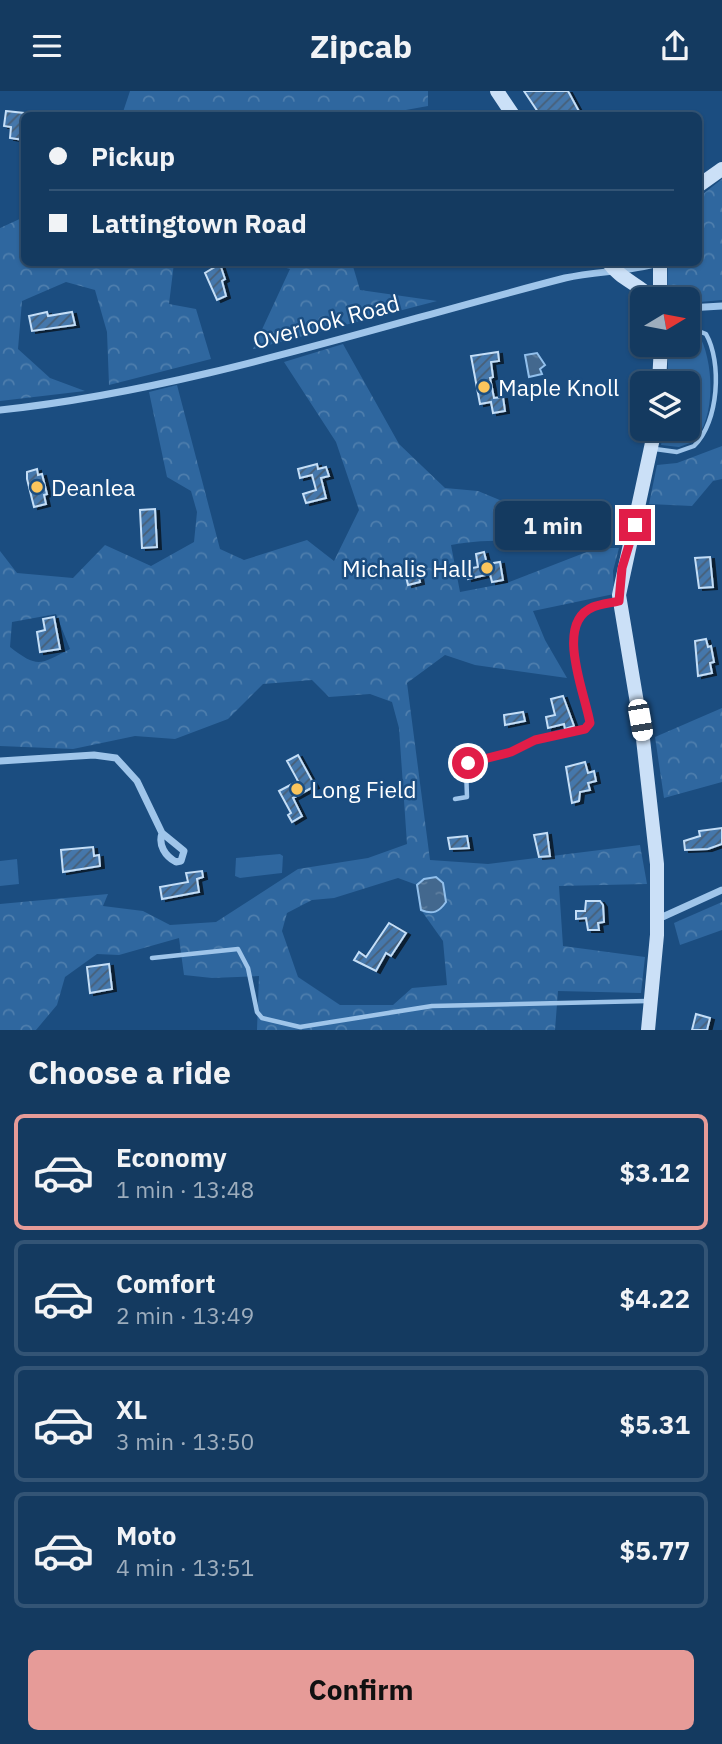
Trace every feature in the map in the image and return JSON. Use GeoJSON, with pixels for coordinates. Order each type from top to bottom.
{"type":"FeatureCollection","features":[{"type":"Feature","properties":{"kind":"street"},"geometry":{"type":"LineString","coordinates":[[497,91],[511,112]]}},
{"type":"Feature","properties":{"kind":"street"},"geometry":{"type":"LineString","coordinates":[[702,183],[722,169]]}},
{"type":"Feature","properties":{"kind":"street"},"geometry":{"type":"LineString","coordinates":[[659,266],[660,287]]}},
{"type":"Feature","properties":{"kind":"street"},"geometry":{"type":"LineString","coordinates":[[612,267],[641,287]]}},
{"type":"Feature","properties":{"kind":"street","name":"Overlook Road"},"geometry":{"type":"LineString","coordinates":[[0,410],[74,400],[220,368],[612,267]]}},
{"type":"Feature","properties":{"kind":"street"},"geometry":{"type":"LineString","coordinates":[[700,307],[722,306]]}},
{"type":"Feature","properties":{"kind":"street"},"geometry":{"type":"LineString","coordinates":[[648,1030],[657,919],[657,864],[650,794],[619,601],[622,568],[654,441]]}},
{"type":"Feature","properties":{"kind":"street"},"geometry":{"type":"LineString","coordinates":[[0,761],[94,755],[116,758],[137,781],[162,833]]}},
{"type":"Feature","properties":{"kind":"street"},"geometry":{"type":"LineString","coordinates":[[657,919],[722,890]]}},
{"type":"Feature","properties":{"kind":"lane"},"geometry":{"type":"LineString","coordinates":[[653,448],[677,452],[694,446],[711,418],[717,360],[706,334],[700,332]]}},
{"type":"Feature","properties":{"kind":"lane"},"geometry":{"type":"LineString","coordinates":[[455,799],[467,797],[466,768],[471,761],[511,752],[535,740],[585,729],[590,723],[573,645],[575,628],[581,615],[592,607],[619,601]]}},
{"type":"Feature","properties":{"kind":"lane"},"geometry":{"type":"LineString","coordinates":[[152,958],[238,949],[248,968],[257,1012],[262,1018],[300,1027],[432,1006],[652,1001]]}},
{"type":"Feature","properties":{"kind":"green space"},"geometry":{"type":"Polygon","coordinates":[[[130,91],[428,91],[428,106],[395,112],[123,112],[130,91]]]}},
{"type":"Feature","properties":{"kind":"green space"},"geometry":{"type":"Polygon","coordinates":[[[722,179],[722,300],[700,302],[700,287],[667,287],[668,266],[702,266],[702,195],[722,179]]]}},
{"type":"Feature","properties":{"kind":"green space"},"geometry":{"type":"Polygon","coordinates":[[[21,218],[21,266],[174,266],[169,304],[196,309],[211,359],[109,385],[107,332],[95,290],[66,282],[22,301],[18,349],[50,378],[85,391],[0,401],[0,228],[21,218]]]}},
{"type":"Feature","properties":{"kind":"green space"},"geometry":{"type":"Polygon","coordinates":[[[279,266],[353,266],[360,290],[437,301],[253,349],[290,269],[279,266]]]}},
{"type":"Feature","properties":{"kind":"green space"},"geometry":{"type":"Polygon","coordinates":[[[700,337],[710,373],[710,389],[706,419],[700,433],[700,371],[668,371],[668,357],[700,357],[700,337]]]}},
{"type":"Feature","properties":{"kind":"green space"},"geometry":{"type":"Polygon","coordinates":[[[343,344],[399,444],[445,488],[478,491],[519,508],[560,531],[562,540],[493,541],[451,545],[460,592],[507,583],[597,548],[619,548],[613,571],[614,594],[533,611],[545,640],[567,678],[475,665],[445,655],[407,683],[430,860],[488,864],[640,845],[647,884],[559,886],[563,946],[645,957],[641,993],[558,991],[555,1030],[257,1030],[259,976],[212,978],[184,975],[179,938],[119,955],[97,954],[65,977],[57,1005],[36,1030],[0,1030],[0,904],[108,894],[103,906],[143,911],[170,925],[216,922],[298,869],[368,858],[407,844],[399,728],[392,702],[370,694],[329,697],[312,680],[263,684],[228,719],[175,739],[135,736],[73,749],[0,746],[0,551],[17,573],[73,578],[105,545],[151,566],[194,542],[197,512],[191,491],[167,477],[149,392],[177,385],[220,549],[244,560],[307,540],[334,561],[359,510],[336,442],[284,362],[343,344]],[[56,614],[12,622],[10,647],[27,659],[40,662],[70,649],[56,614]],[[398,878],[334,898],[312,900],[287,913],[282,931],[298,977],[340,1005],[393,1005],[412,988],[447,985],[443,941],[421,910],[429,913],[420,881],[417,885],[398,878]]]}},
{"type":"Feature","properties":{"kind":"green space"},"geometry":{"type":"Polygon","coordinates":[[[662,441],[694,441],[679,447],[661,445],[662,441]]]}},
{"type":"Feature","properties":{"kind":"green space"},"geometry":{"type":"Polygon","coordinates":[[[722,446],[722,479],[713,481],[692,506],[649,504],[657,465],[677,463],[722,446]]]}},
{"type":"Feature","properties":{"kind":"green space"},"geometry":{"type":"Polygon","coordinates":[[[722,708],[722,782],[664,798],[655,737],[722,708]]]}},
{"type":"Feature","properties":{"kind":"green space"},"geometry":{"type":"Polygon","coordinates":[[[280,854],[283,856],[282,873],[240,878],[235,876],[236,858],[280,854]]]}},
{"type":"Feature","properties":{"kind":"green space"},"geometry":{"type":"Polygon","coordinates":[[[17,859],[19,884],[0,886],[0,861],[17,859]]]}},
{"type":"Feature","properties":{"kind":"green space"},"geometry":{"type":"Polygon","coordinates":[[[722,902],[722,930],[680,945],[674,923],[722,902]]]}},
{"type":"Feature","properties":{"kind":"water"},"geometry":{"type":"Polygon","coordinates":[[[537,353],[545,365],[540,369],[542,374],[529,377],[525,355],[537,353]]]}},
{"type":"Feature","properties":{"kind":"water"},"geometry":{"type":"Polygon","coordinates":[[[436,877],[443,883],[446,902],[435,912],[421,910],[417,885],[424,879],[436,877]]]}},
{"type":"Feature","properties":{"kind":"building"},"geometry":{"type":"Polygon","coordinates":[[[524,91],[568,91],[579,112],[538,112],[524,91]]]}},
{"type":"Feature","properties":{"kind":"building"},"geometry":{"type":"Polygon","coordinates":[[[6,111],[21,113],[21,140],[10,138],[11,127],[4,126],[6,111]]]}},
{"type":"Feature","properties":{"kind":"building"},"geometry":{"type":"Polygon","coordinates":[[[221,266],[226,296],[217,300],[205,273],[221,266]]]}},
{"type":"Feature","properties":{"kind":"building"},"geometry":{"type":"Polygon","coordinates":[[[47,312],[48,316],[72,312],[75,325],[32,331],[29,316],[47,312]]]}},
{"type":"Feature","properties":{"kind":"building","name":"Maple Knoll"},"geometry":{"type":"Polygon","coordinates":[[[498,352],[499,361],[491,362],[493,377],[490,378],[494,398],[503,397],[505,411],[493,413],[491,402],[480,404],[471,356],[498,352]]]}},
{"type":"Feature","properties":{"kind":"building"},"geometry":{"type":"Polygon","coordinates":[[[317,464],[318,469],[326,467],[329,476],[321,478],[326,498],[306,503],[303,494],[316,490],[312,475],[300,478],[298,469],[317,464]]]}},
{"type":"Feature","properties":{"kind":"building","name":"Deanlea"},"geometry":{"type":"Polygon","coordinates":[[[37,469],[38,475],[42,474],[47,494],[44,495],[46,504],[34,507],[27,472],[37,469]]]}},
{"type":"Feature","properties":{"kind":"building"},"geometry":{"type":"Polygon","coordinates":[[[155,509],[157,547],[142,548],[140,510],[155,509]]]}},
{"type":"Feature","properties":{"kind":"building","name":"Michalis Hall"},"geometry":{"type":"Polygon","coordinates":[[[484,552],[487,564],[500,562],[503,580],[492,582],[490,574],[468,579],[466,569],[478,567],[476,554],[484,552]]]}},
{"type":"Feature","properties":{"kind":"building"},"geometry":{"type":"Polygon","coordinates":[[[710,557],[713,587],[699,588],[695,558],[710,557]]]}},
{"type":"Feature","properties":{"kind":"building"},"geometry":{"type":"Polygon","coordinates":[[[417,565],[420,582],[408,585],[404,568],[417,565]]]}},
{"type":"Feature","properties":{"kind":"building"},"geometry":{"type":"Polygon","coordinates":[[[54,617],[60,649],[40,652],[37,632],[45,630],[43,619],[54,617]]]}},
{"type":"Feature","properties":{"kind":"building"},"geometry":{"type":"Polygon","coordinates":[[[706,639],[708,647],[711,646],[714,662],[710,663],[712,673],[698,676],[695,641],[706,639]]]}},
{"type":"Feature","properties":{"kind":"building"},"geometry":{"type":"Polygon","coordinates":[[[563,696],[574,726],[565,729],[564,724],[548,728],[546,717],[555,715],[551,699],[563,696]]]}},
{"type":"Feature","properties":{"kind":"building"},"geometry":{"type":"Polygon","coordinates":[[[523,712],[525,721],[505,725],[504,715],[523,712]]]}},
{"type":"Feature","properties":{"kind":"building","name":"Long Field"},"geometry":{"type":"Polygon","coordinates":[[[298,755],[315,786],[293,798],[302,816],[292,822],[288,815],[291,813],[279,791],[298,781],[287,761],[298,755]]]}},
{"type":"Feature","properties":{"kind":"building"},"geometry":{"type":"Polygon","coordinates":[[[585,762],[588,773],[594,771],[596,781],[588,783],[590,790],[580,792],[579,801],[572,803],[566,767],[585,762]]]}},
{"type":"Feature","properties":{"kind":"building"},"geometry":{"type":"Polygon","coordinates":[[[722,828],[722,844],[708,849],[685,850],[684,841],[700,836],[699,831],[722,828]]]}},
{"type":"Feature","properties":{"kind":"building"},"geometry":{"type":"Polygon","coordinates":[[[547,833],[550,856],[539,857],[534,835],[547,833]]]}},
{"type":"Feature","properties":{"kind":"building"},"geometry":{"type":"Polygon","coordinates":[[[467,836],[469,848],[450,849],[448,838],[467,836]]]}},
{"type":"Feature","properties":{"kind":"building"},"geometry":{"type":"Polygon","coordinates":[[[93,847],[94,856],[99,855],[100,866],[63,872],[61,850],[93,847]]]}},
{"type":"Feature","properties":{"kind":"building"},"geometry":{"type":"Polygon","coordinates":[[[202,871],[203,877],[197,879],[199,892],[162,899],[160,887],[188,882],[186,873],[202,871]]]}},
{"type":"Feature","properties":{"kind":"building"},"geometry":{"type":"Polygon","coordinates":[[[586,901],[600,901],[603,905],[604,922],[598,923],[599,930],[588,930],[586,918],[576,919],[576,911],[585,911],[586,901]]]}},
{"type":"Feature","properties":{"kind":"building"},"geometry":{"type":"Polygon","coordinates":[[[389,923],[406,933],[391,956],[386,953],[376,971],[354,960],[359,952],[366,957],[389,923]]]}},
{"type":"Feature","properties":{"kind":"building"},"geometry":{"type":"Polygon","coordinates":[[[109,964],[112,989],[90,993],[87,967],[109,964]]]}},
{"type":"Feature","properties":{"kind":"building"},"geometry":{"type":"Polygon","coordinates":[[[696,1014],[710,1018],[707,1030],[692,1030],[696,1014]]]}},
{"type":"Feature","properties":{"kind":"place","name":"Maple Knoll"},"geometry":{"type":"Point","coordinates":[484,387]}},
{"type":"Feature","properties":{"kind":"place","name":"Deanlea"},"geometry":{"type":"Point","coordinates":[37,487]}},
{"type":"Feature","properties":{"kind":"place","name":"Michalis Hall"},"geometry":{"type":"Point","coordinates":[487,568]}},
{"type":"Feature","properties":{"kind":"place","name":"Long Field"},"geometry":{"type":"Point","coordinates":[297,789]}},
{"type":"Feature","properties":{"kind":"route"},"geometry":{"type":"LineString","coordinates":[[468,763],[511,752],[535,740],[585,729],[590,723],[573,645],[575,628],[581,615],[592,607],[619,601],[622,568],[635,525]]}}]}
